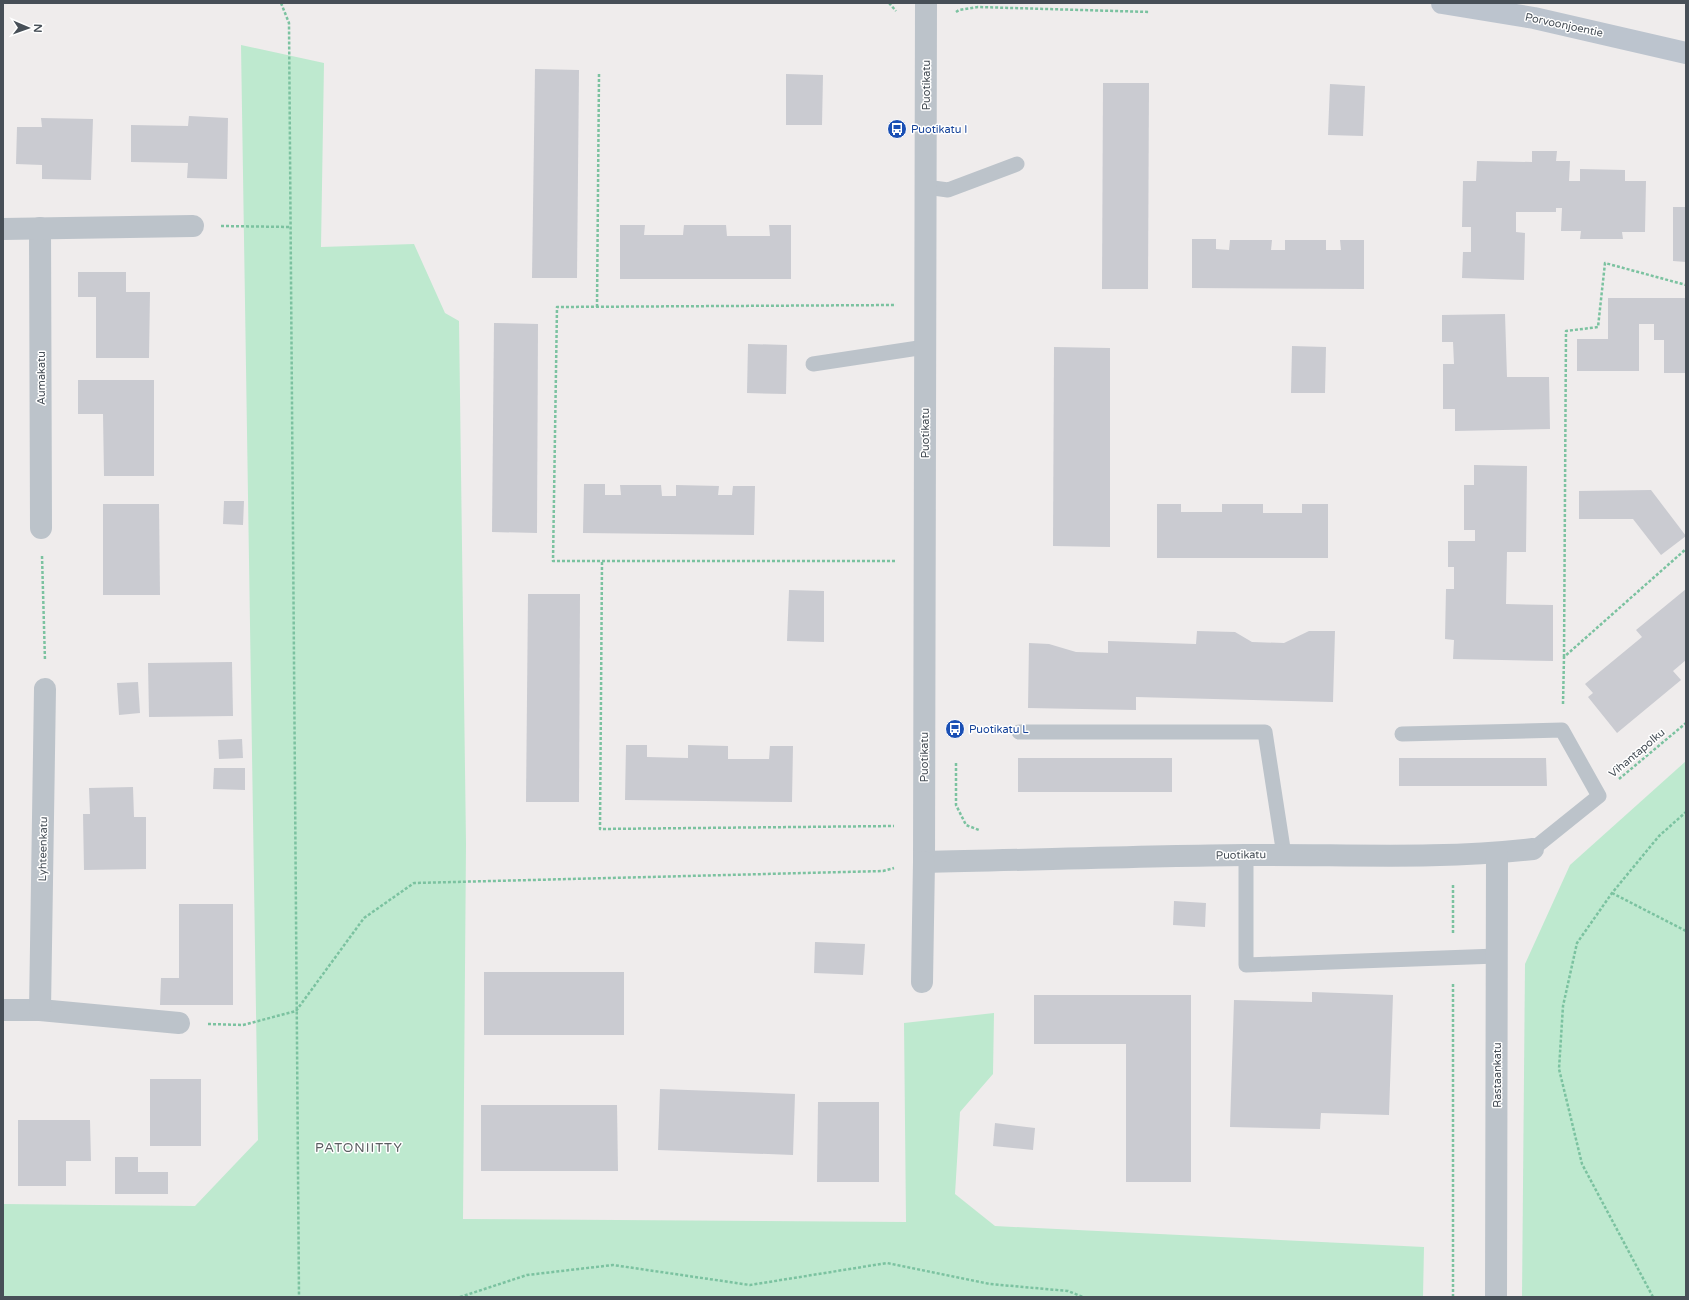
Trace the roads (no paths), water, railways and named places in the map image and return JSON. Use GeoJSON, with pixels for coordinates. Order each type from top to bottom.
{"type":"FeatureCollection","features":[{"type":"Feature","properties":{"kind":"street","name":"Puotikatu"},"geometry":{"type":"LineString","coordinates":[[922,982],[924,862],[926,3]]}},
{"type":"Feature","properties":{"kind":"street","name":"Porvoonjoentie"},"geometry":{"type":"LineString","coordinates":[[1442,3],[1534,18],[1686,53]]}},
{"type":"Feature","properties":{"kind":"street"},"geometry":{"type":"LineString","coordinates":[[3,229],[193,226]]}},
{"type":"Feature","properties":{"kind":"street","name":"Aumakatu"},"geometry":{"type":"LineString","coordinates":[[40,228],[41,528]]}},
{"type":"Feature","properties":{"kind":"street","name":"Lyhteenkatu"},"geometry":{"type":"LineString","coordinates":[[40,1010],[45,689]]}},
{"type":"Feature","properties":{"kind":"street","name":"Puotikatu"},"geometry":{"type":"LineString","coordinates":[[924,862],[1246,855],[1453,855],[1497,853],[1533,849]]}},
{"type":"Feature","properties":{"kind":"street","name":"Rastaankatu"},"geometry":{"type":"LineString","coordinates":[[1496,1297],[1497,853]]}},
{"type":"Feature","properties":{"kind":"street"},"geometry":{"type":"LineString","coordinates":[[3,1010],[40,1010],[179,1023]]}},
{"type":"Feature","properties":{"kind":"lane"},"geometry":{"type":"LineString","coordinates":[[926,187],[948,190],[1017,164]]}},
{"type":"Feature","properties":{"kind":"lane"},"geometry":{"type":"LineString","coordinates":[[813,364],[925,346]]}},
{"type":"Feature","properties":{"kind":"lane"},"geometry":{"type":"LineString","coordinates":[[1402,734],[1562,730],[1599,796],[1533,849]]}},
{"type":"Feature","properties":{"kind":"lane"},"geometry":{"type":"LineString","coordinates":[[1019,732],[1265,732],[1284,855]]}},
{"type":"Feature","properties":{"kind":"lane"},"geometry":{"type":"LineString","coordinates":[[1246,855],[1246,965],[1497,956]]}},
{"type":"Feature","properties":{"kind":"place","name":"Puotikatu I"},"geometry":{"type":"Point","coordinates":[897,129]}},
{"type":"Feature","properties":{"kind":"place","name":"Puotikatu L"},"geometry":{"type":"Point","coordinates":[955,729]}},
{"type":"Feature","properties":{"kind":"district","name":"PATONIITTY"},"geometry":{"type":"Point","coordinates":[359,1148]}}]}
